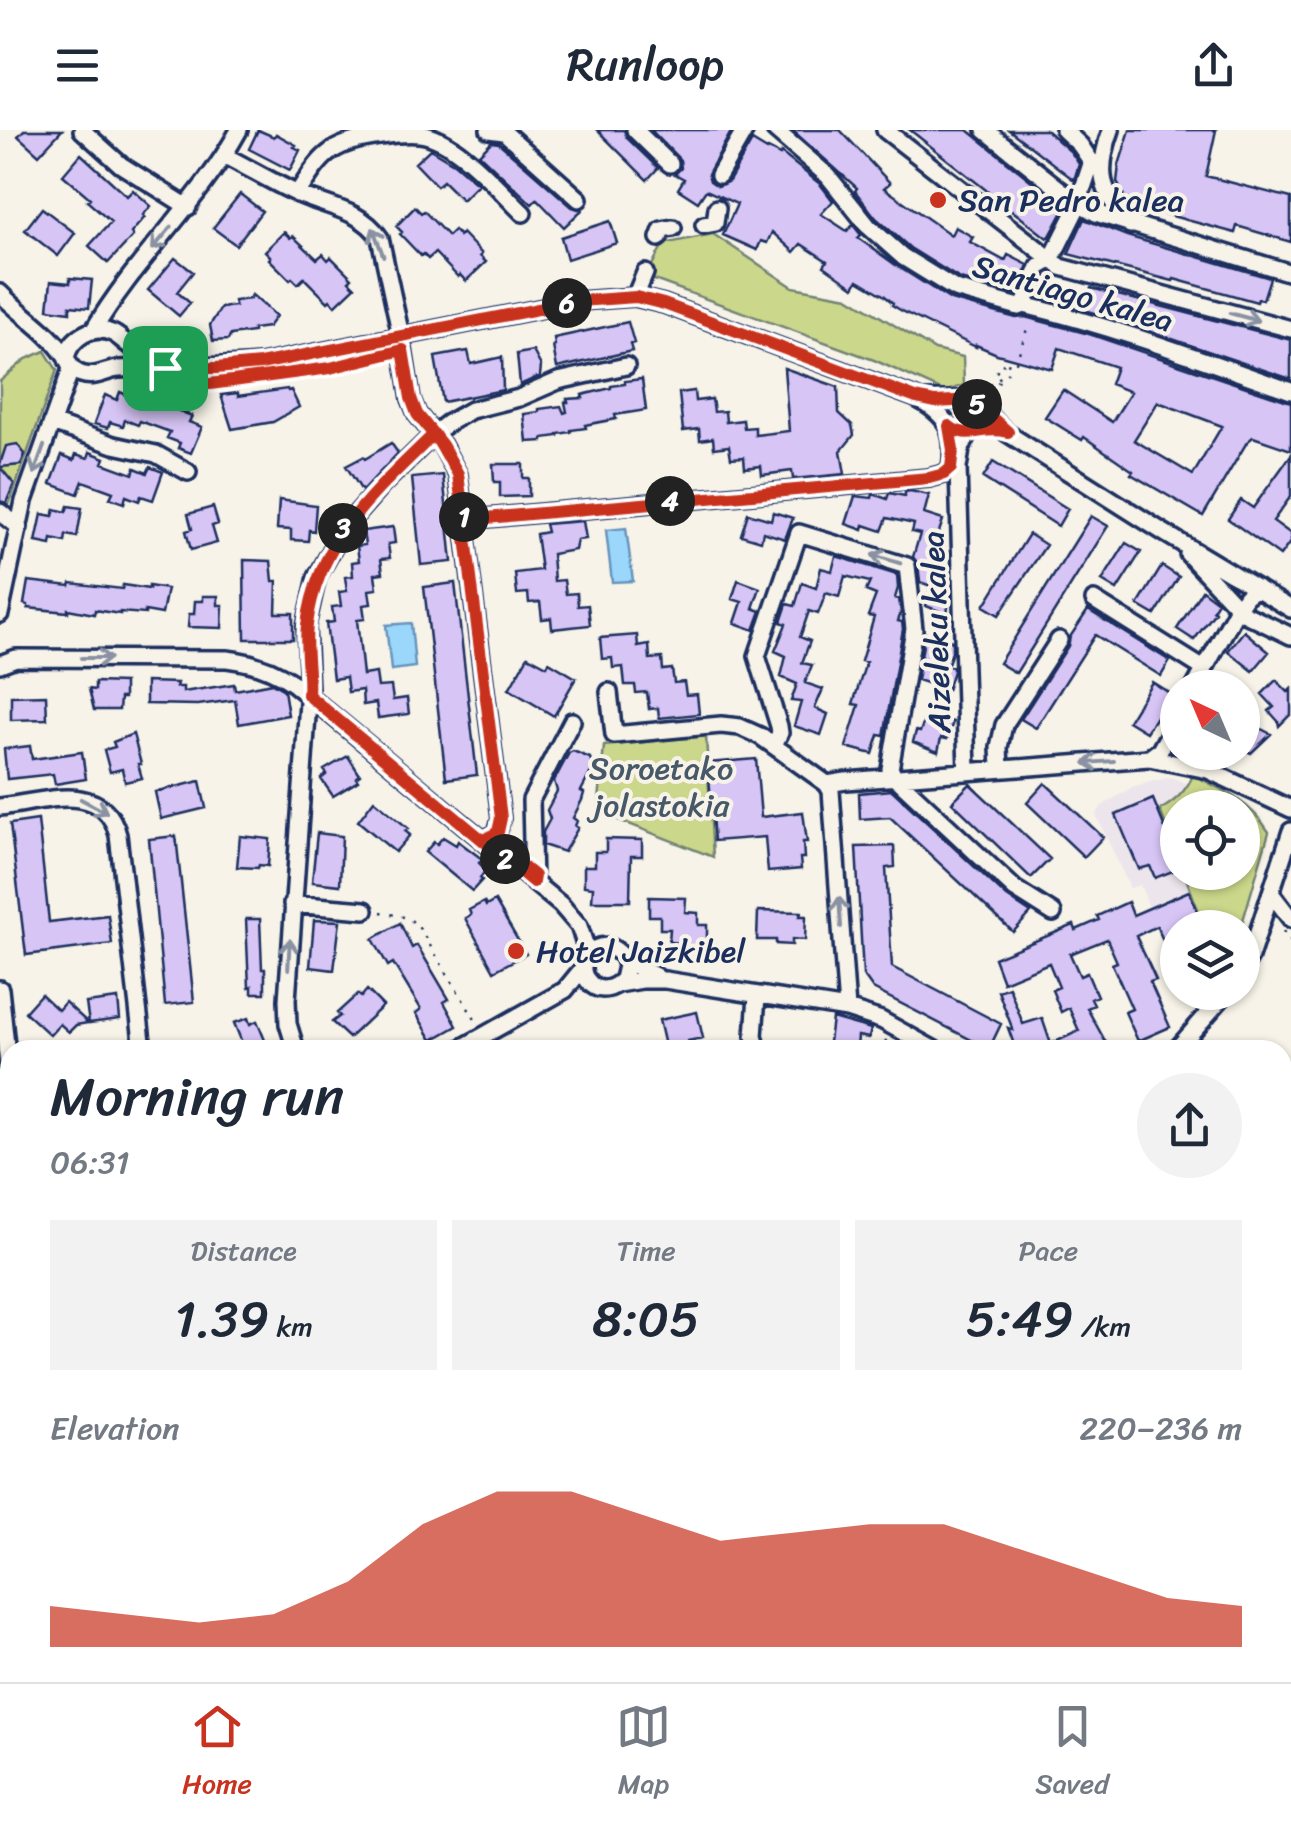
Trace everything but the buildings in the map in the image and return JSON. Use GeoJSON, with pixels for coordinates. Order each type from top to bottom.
{"type":"FeatureCollection","features":[{"type":"Feature","properties":{"kind":"street"},"geometry":{"type":"LineString","coordinates":[[82,130],[122,165],[188,207]]}},
{"type":"Feature","properties":{"kind":"street"},"geometry":{"type":"LineString","coordinates":[[0,614],[24,502],[52,423],[69,363],[69,348],[86,334],[188,207],[239,130]]}},
{"type":"Feature","properties":{"kind":"street"},"geometry":{"type":"LineString","coordinates":[[490,130],[504,132],[579,199]]}},
{"type":"Feature","properties":{"kind":"street"},"geometry":{"type":"LineString","coordinates":[[635,130],[670,164]]}},
{"type":"Feature","properties":{"kind":"street"},"geometry":{"type":"LineString","coordinates":[[720,175],[745,130]]}},
{"type":"Feature","properties":{"kind":"street","name":"Santiago kalea"},"geometry":{"type":"LineString","coordinates":[[775,130],[828,176],[868,226],[903,258],[955,289],[1120,331],[1291,391]]}},
{"type":"Feature","properties":{"kind":"street"},"geometry":{"type":"LineString","coordinates":[[886,130],[1061,267],[1291,329]]}},
{"type":"Feature","properties":{"kind":"street"},"geometry":{"type":"LineString","coordinates":[[985,130],[1078,204],[1096,213],[1291,273]]}},
{"type":"Feature","properties":{"kind":"street"},"geometry":{"type":"LineString","coordinates":[[1064,130],[1098,170],[1108,196],[1130,225]]}},
{"type":"Feature","properties":{"kind":"street"},"geometry":{"type":"LineString","coordinates":[[1029,306],[1039,267],[1050,260],[1098,170],[1111,130]]}},
{"type":"Feature","properties":{"kind":"street"},"geometry":{"type":"LineString","coordinates":[[297,194],[317,163],[346,141],[431,132],[456,150],[523,214]]}},
{"type":"Feature","properties":{"kind":"street"},"geometry":{"type":"LineString","coordinates":[[225,156],[297,194],[358,216],[380,238],[411,398],[417,414],[458,474],[501,818],[498,832],[483,840]]}},
{"type":"Feature","properties":{"kind":"street"},"geometry":{"type":"LineString","coordinates":[[704,224],[716,223],[717,208]]}},
{"type":"Feature","properties":{"kind":"street"},"geometry":{"type":"LineString","coordinates":[[636,297],[645,272]]}},
{"type":"Feature","properties":{"kind":"street"},"geometry":{"type":"LineString","coordinates":[[0,293],[46,334],[80,374],[93,376],[112,369],[260,364],[402,343],[579,301],[636,297],[916,398],[935,402],[972,400],[1008,432],[1291,610]]}},
{"type":"Feature","properties":{"kind":"street"},"geometry":{"type":"LineString","coordinates":[[46,334],[62,338],[110,332],[172,367]]}},
{"type":"Feature","properties":{"kind":"street"},"geometry":{"type":"LineString","coordinates":[[112,369],[123,356],[122,342]]}},
{"type":"Feature","properties":{"kind":"street"},"geometry":{"type":"LineString","coordinates":[[293,1040],[286,1000],[308,695],[306,626],[317,577],[344,528],[448,423],[471,410],[518,398],[558,381],[626,366]]}},
{"type":"Feature","properties":{"kind":"street"},"geometry":{"type":"LineString","coordinates":[[916,398],[933,408],[959,434],[990,429],[1008,432]]}},
{"type":"Feature","properties":{"kind":"street"},"geometry":{"type":"LineString","coordinates":[[464,520],[929,478],[951,468],[948,409],[955,401]]}},
{"type":"Feature","properties":{"kind":"street"},"geometry":{"type":"LineString","coordinates":[[972,432],[982,418],[980,408]]}},
{"type":"Feature","properties":{"kind":"street"},"geometry":{"type":"LineString","coordinates":[[52,423],[114,445],[156,454],[188,472]]}},
{"type":"Feature","properties":{"kind":"street","name":"Aizeleku kalea"},"geometry":{"type":"LineString","coordinates":[[971,771],[958,468],[961,449],[972,432]]}},
{"type":"Feature","properties":{"kind":"street"},"geometry":{"type":"LineString","coordinates":[[0,512],[19,527]]}},
{"type":"Feature","properties":{"kind":"street"},"geometry":{"type":"LineString","coordinates":[[774,746],[780,734],[757,656],[799,532],[907,566],[914,630],[889,764],[895,777],[1015,889],[1053,913]]}},
{"type":"Feature","properties":{"kind":"street"},"geometry":{"type":"LineString","coordinates":[[1162,532],[1196,560],[1238,608],[1291,636]]}},
{"type":"Feature","properties":{"kind":"street"},"geometry":{"type":"LineString","coordinates":[[1094,600],[1204,669],[1238,608],[1256,588]]}},
{"type":"Feature","properties":{"kind":"street"},"geometry":{"type":"LineString","coordinates":[[1000,769],[999,746],[1004,725],[1059,640]]}},
{"type":"Feature","properties":{"kind":"street"},"geometry":{"type":"LineString","coordinates":[[0,664],[16,658],[238,660],[273,670],[294,682],[574,918],[584,935],[586,980],[595,988]]}},
{"type":"Feature","properties":{"kind":"street"},"geometry":{"type":"LineString","coordinates":[[609,692],[614,734],[740,728],[774,746],[827,784],[831,791],[847,1010]]}},
{"type":"Feature","properties":{"kind":"street"},"geometry":{"type":"LineString","coordinates":[[533,882],[531,800],[572,720]]}},
{"type":"Feature","properties":{"kind":"street"},"geometry":{"type":"LineString","coordinates":[[1149,758],[1160,750]]}},
{"type":"Feature","properties":{"kind":"street"},"geometry":{"type":"LineString","coordinates":[[827,784],[1149,758],[1208,770],[1291,809]]}},
{"type":"Feature","properties":{"kind":"street"},"geometry":{"type":"LineString","coordinates":[[0,808],[82,798],[104,808],[113,820],[118,835],[142,1040]]}},
{"type":"Feature","properties":{"kind":"street"},"geometry":{"type":"LineString","coordinates":[[1260,926],[1291,831]]}},
{"type":"Feature","properties":{"kind":"street"},"geometry":{"type":"LineString","coordinates":[[1271,892],[1291,919]]}},
{"type":"Feature","properties":{"kind":"street"},"geometry":{"type":"LineString","coordinates":[[292,904],[366,910]]}},
{"type":"Feature","properties":{"kind":"street"},"geometry":{"type":"LineString","coordinates":[[566,990],[597,948],[618,951],[624,959],[666,980]]}},
{"type":"Feature","properties":{"kind":"street"},"geometry":{"type":"LineString","coordinates":[[618,984],[625,972],[624,959]]}},
{"type":"Feature","properties":{"kind":"street"},"geometry":{"type":"LineString","coordinates":[[475,1040],[566,990],[605,990],[642,980],[666,980],[847,1010],[881,1020],[917,1040]]}},
{"type":"Feature","properties":{"kind":"street"},"geometry":{"type":"LineString","coordinates":[[0,989],[6,1040]]}},
{"type":"Feature","properties":{"kind":"street"},"geometry":{"type":"LineString","coordinates":[[755,1040],[756,996]]}},
{"type":"Feature","properties":{"kind":"street"},"geometry":{"type":"LineString","coordinates":[[1195,1040],[1215,1010]]}},
{"type":"Feature","properties":{"kind":"path"},"geometry":{"type":"LineString","coordinates":[[990,386],[993,380],[1002,383],[996,371],[1007,373],[1000,362],[1015,365],[1029,306]]}},
{"type":"Feature","properties":{"kind":"path"},"geometry":{"type":"LineString","coordinates":[[296,373],[330,368],[402,343]]}},
{"type":"Feature","properties":{"kind":"path"},"geometry":{"type":"LineString","coordinates":[[172,367],[174,380],[183,384],[244,381]]}},
{"type":"Feature","properties":{"kind":"path"},"geometry":{"type":"LineString","coordinates":[[366,910],[409,918],[420,929],[484,1035]]}},
{"type":"Feature","properties":{"kind":"shaded area"},"geometry":{"type":"Polygon","coordinates":[[[1171,777],[1189,785],[1185,790],[1160,790],[1160,890],[1191,890],[1198,910],[1160,910],[1160,933],[1140,885],[1130,888],[1096,815],[1102,806],[1134,786],[1171,777]]]}},
{"type":"Feature","properties":{"kind":"green space"},"geometry":{"type":"Polygon","coordinates":[[[713,234],[793,287],[848,297],[935,350],[963,357],[964,385],[945,392],[874,360],[646,277],[663,244],[713,234]]]}},
{"type":"Feature","properties":{"kind":"green space"},"geometry":{"type":"Polygon","coordinates":[[[45,351],[57,370],[5,516],[0,512],[0,381],[26,359],[45,351]]]}},
{"type":"Feature","properties":{"kind":"green space","name":"Soroetako jolastokia"},"geometry":{"type":"Polygon","coordinates":[[[706,736],[713,857],[598,812],[604,746],[706,736]]]}},
{"type":"Feature","properties":{"kind":"green space"},"geometry":{"type":"Polygon","coordinates":[[[1193,775],[1222,790],[1184,790],[1193,775]]]}},
{"type":"Feature","properties":{"kind":"green space"},"geometry":{"type":"Polygon","coordinates":[[[1260,820],[1269,832],[1260,863],[1260,820]]]}},
{"type":"Feature","properties":{"kind":"green space"},"geometry":{"type":"Polygon","coordinates":[[[1191,890],[1252,890],[1246,910],[1198,910],[1191,890]]]}},
{"type":"Feature","properties":{"kind":"water"},"geometry":{"type":"Polygon","coordinates":[[[626,528],[633,581],[612,582],[606,530],[626,528]]]}},
{"type":"Feature","properties":{"kind":"water"},"geometry":{"type":"Polygon","coordinates":[[[411,623],[415,667],[391,670],[386,625],[411,623]]]}},
{"type":"Feature","properties":{"kind":"place","name":"San Pedro kalea"},"geometry":{"type":"Point","coordinates":[938,200]}},
{"type":"Feature","properties":{"kind":"place","name":"Hotel Jaizkibel"},"geometry":{"type":"Point","coordinates":[516,951]}},
{"type":"Feature","properties":{"kind":"route"},"geometry":{"type":"LineString","coordinates":[[165,368],[180,383],[210,384],[330,368],[403,350],[417,414],[434,434],[442,445],[452,462],[458,474],[501,818],[498,832],[488,838],[534,876],[533,882],[308,695],[306,626],[317,577],[344,528],[434,434],[458,474],[464,520],[929,478],[951,468],[949,426],[959,434],[990,429],[1008,432],[972,400],[935,402],[916,398],[636,297],[579,301],[260,364],[165,368]]}}]}
